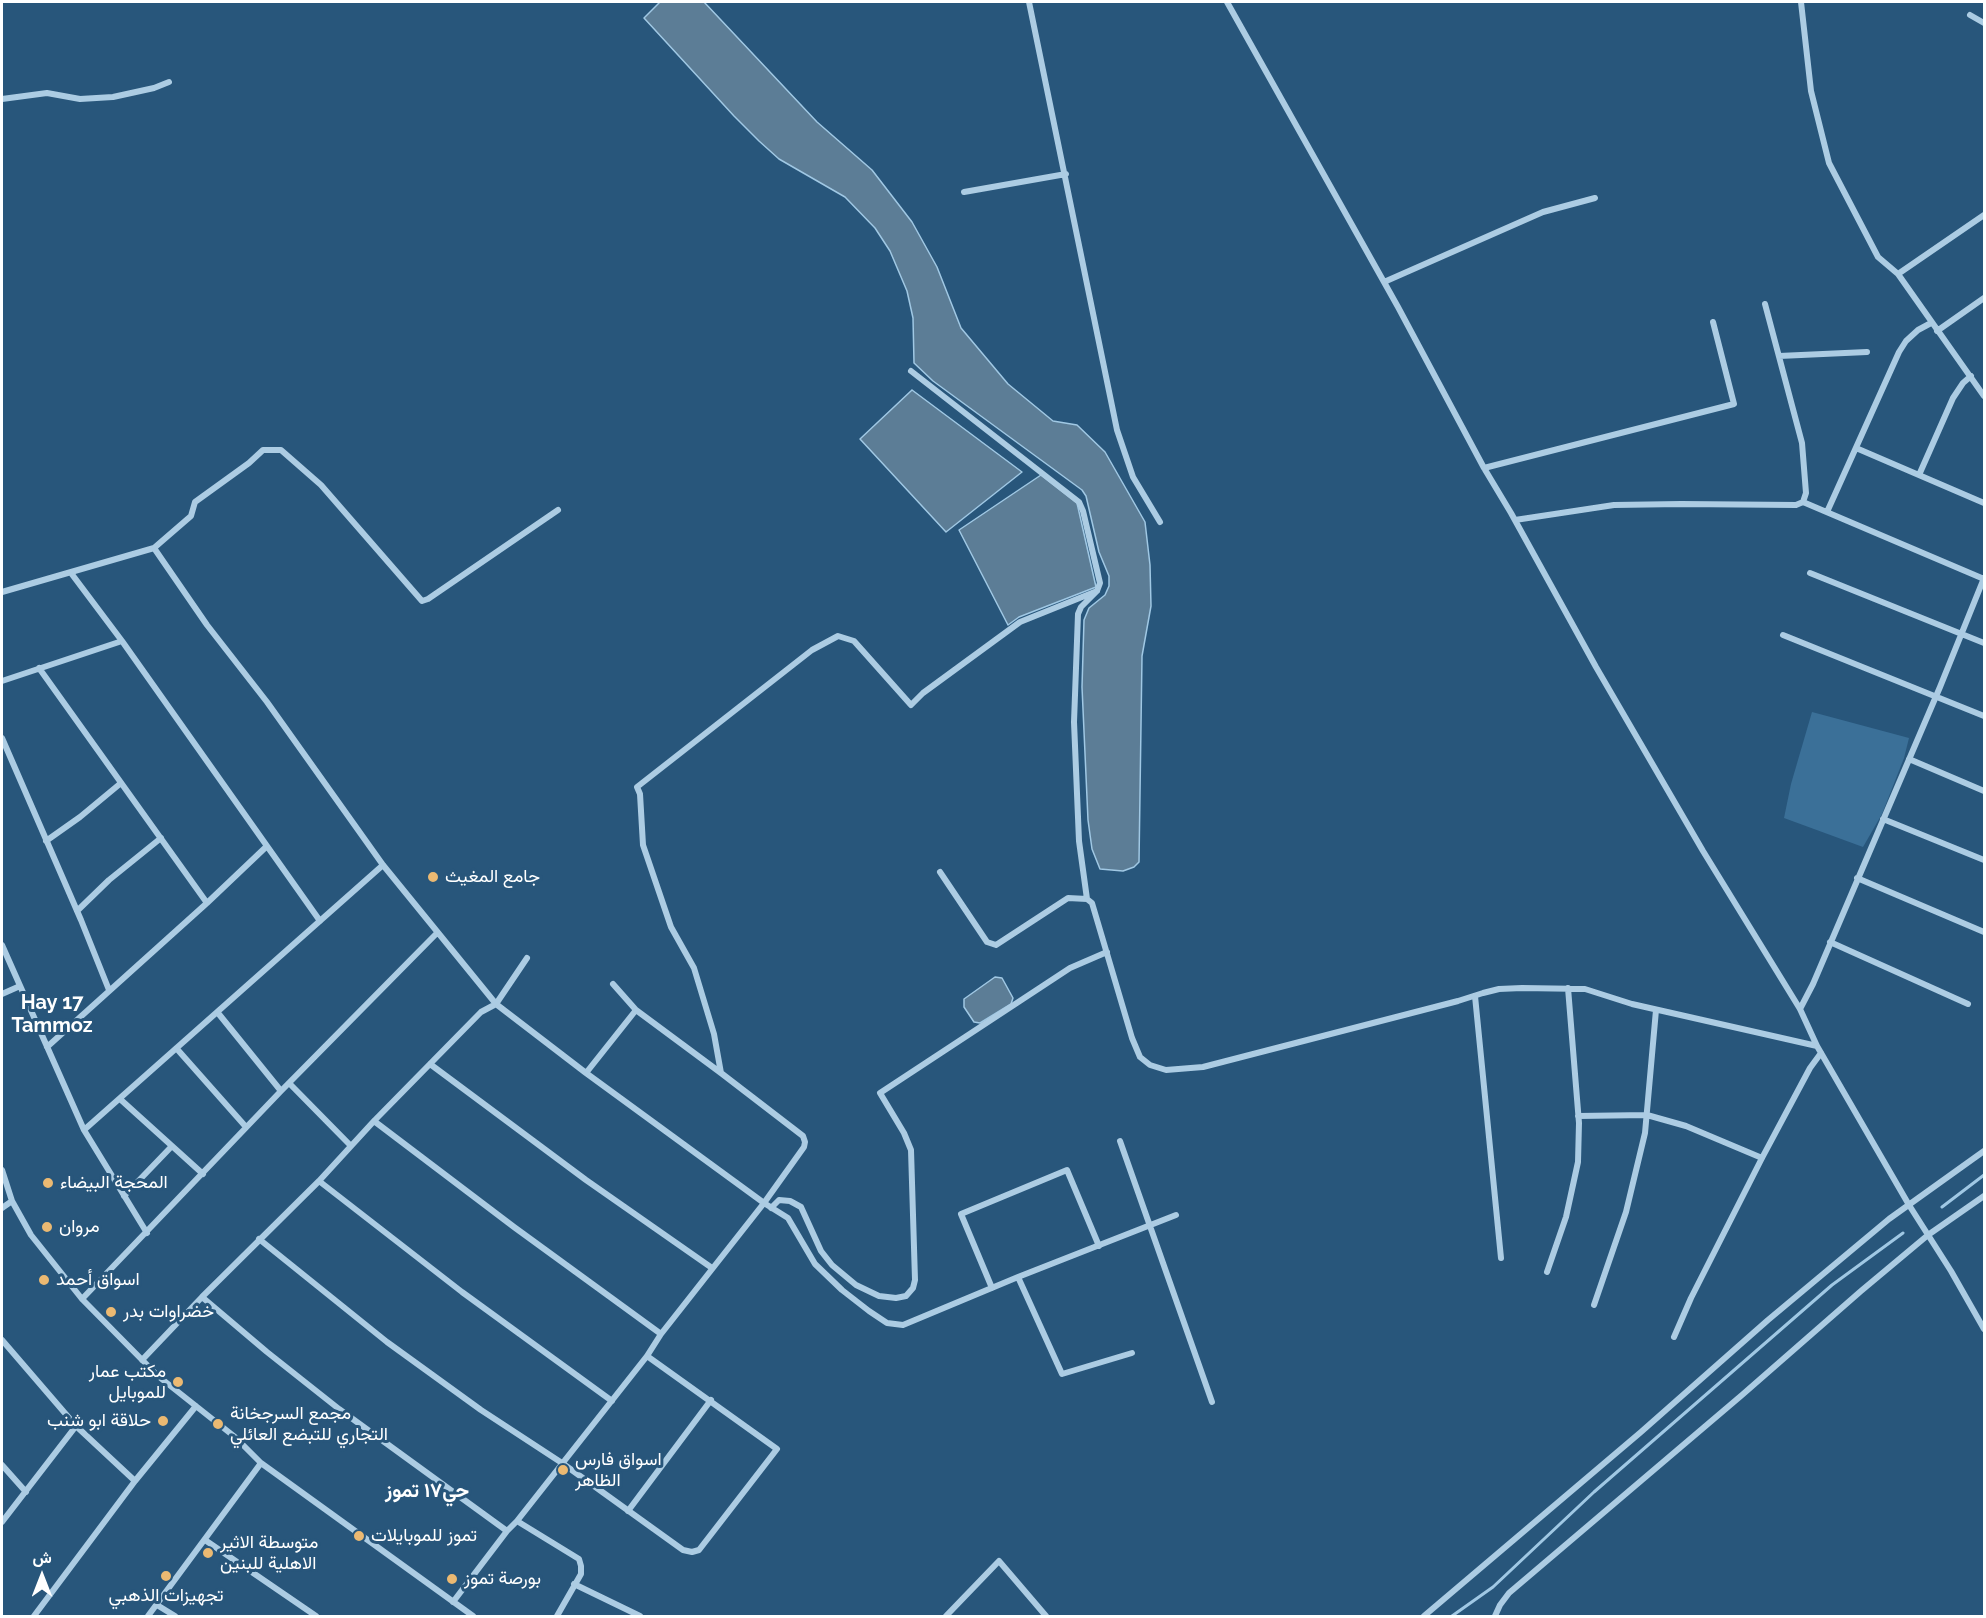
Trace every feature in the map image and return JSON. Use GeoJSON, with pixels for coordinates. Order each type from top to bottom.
{"type":"FeatureCollection","features":[{"type":"Feature","properties":{"kind":"street"},"geometry":{"type":"LineString","coordinates":[[1029,2],[1117,430],[1133,477],[1160,522]]}},
{"type":"Feature","properties":{"kind":"street"},"geometry":{"type":"LineString","coordinates":[[1227,2],[1596,667],[1703,851],[1800,1009],[1821,1053],[1984,1329]]}},
{"type":"Feature","properties":{"kind":"street"},"geometry":{"type":"LineString","coordinates":[[1801,2],[1811,91],[1829,163],[1878,257],[1898,274],[1984,396]]}},
{"type":"Feature","properties":{"kind":"street"},"geometry":{"type":"LineString","coordinates":[[1970,15],[1984,23]]}},
{"type":"Feature","properties":{"kind":"street"},"geometry":{"type":"LineString","coordinates":[[2,99],[47,93],[80,99],[113,97],[154,88],[169,82]]}},
{"type":"Feature","properties":{"kind":"street"},"geometry":{"type":"LineString","coordinates":[[964,192],[1066,174]]}},
{"type":"Feature","properties":{"kind":"street"},"geometry":{"type":"LineString","coordinates":[[1384,282],[1543,212],[1595,198]]}},
{"type":"Feature","properties":{"kind":"street"},"geometry":{"type":"LineString","coordinates":[[1898,274],[1984,215]]}},
{"type":"Feature","properties":{"kind":"street"},"geometry":{"type":"LineString","coordinates":[[1937,331],[1984,298]]}},
{"type":"Feature","properties":{"kind":"street"},"geometry":{"type":"LineString","coordinates":[[1765,304],[1802,443],[1806,493],[1803,502]]}},
{"type":"Feature","properties":{"kind":"street"},"geometry":{"type":"LineString","coordinates":[[1484,468],[1734,404],[1713,322]]}},
{"type":"Feature","properties":{"kind":"street"},"geometry":{"type":"LineString","coordinates":[[1827,512],[1899,352],[1906,341],[1918,330],[1931,323]]}},
{"type":"Feature","properties":{"kind":"street"},"geometry":{"type":"LineString","coordinates":[[1779,356],[1867,352]]}},
{"type":"Feature","properties":{"kind":"street"},"geometry":{"type":"LineString","coordinates":[[911,371],[1079,502],[1100,583],[1097,591],[1081,607],[1078,614],[1074,710],[1079,841],[1087,899]]}},
{"type":"Feature","properties":{"kind":"street"},"geometry":{"type":"LineString","coordinates":[[1919,475],[1953,398],[1971,376]]}},
{"type":"Feature","properties":{"kind":"street"},"geometry":{"type":"LineString","coordinates":[[1977,384],[1984,379]]}},
{"type":"Feature","properties":{"kind":"street"},"geometry":{"type":"LineString","coordinates":[[1856,448],[1984,503]]}},
{"type":"Feature","properties":{"kind":"street"},"geometry":{"type":"LineString","coordinates":[[2,592],[154,548],[191,516],[195,502],[249,463],[263,450],[281,450],[321,485],[422,601],[558,510]]}},
{"type":"Feature","properties":{"kind":"street"},"geometry":{"type":"LineString","coordinates":[[1515,520],[1614,505],[1796,505],[1803,502],[1984,578],[1936,696],[1813,984],[1800,1009]]}},
{"type":"Feature","properties":{"kind":"street"},"geometry":{"type":"LineString","coordinates":[[154,548],[207,625],[267,702],[383,866],[496,1004],[586,1073],[764,1203],[788,1218],[816,1264],[842,1290],[868,1311],[887,1323],[903,1325],[1176,1215]]}},
{"type":"Feature","properties":{"kind":"street"},"geometry":{"type":"LineString","coordinates":[[71,573],[122,641],[320,921]]}},
{"type":"Feature","properties":{"kind":"street"},"geometry":{"type":"LineString","coordinates":[[1810,573],[1984,643]]}},
{"type":"Feature","properties":{"kind":"street"},"geometry":{"type":"LineString","coordinates":[[721,1073],[714,1034],[694,968],[671,927],[643,845],[641,804],[637,787],[812,650],[838,636],[854,641],[911,705],[923,693],[1020,622],[1097,591]]}},
{"type":"Feature","properties":{"kind":"street"},"geometry":{"type":"LineString","coordinates":[[1783,635],[1984,716]]}},
{"type":"Feature","properties":{"kind":"street"},"geometry":{"type":"LineString","coordinates":[[2,681],[122,641]]}},
{"type":"Feature","properties":{"kind":"street"},"geometry":{"type":"LineString","coordinates":[[39,668],[207,903]]}},
{"type":"Feature","properties":{"kind":"street"},"geometry":{"type":"LineString","coordinates":[[2,738],[109,990]]}},
{"type":"Feature","properties":{"kind":"street"},"geometry":{"type":"LineString","coordinates":[[1909,759],[1984,791]]}},
{"type":"Feature","properties":{"kind":"street"},"geometry":{"type":"LineString","coordinates":[[46,841],[80,817],[121,783]]}},
{"type":"Feature","properties":{"kind":"street"},"geometry":{"type":"LineString","coordinates":[[1883,819],[1984,860]]}},
{"type":"Feature","properties":{"kind":"street"},"geometry":{"type":"LineString","coordinates":[[77,911],[109,880],[161,838]]}},
{"type":"Feature","properties":{"kind":"street"},"geometry":{"type":"LineString","coordinates":[[47,1047],[267,846]]}},
{"type":"Feature","properties":{"kind":"street"},"geometry":{"type":"LineString","coordinates":[[84,1130],[383,866]]}},
{"type":"Feature","properties":{"kind":"street"},"geometry":{"type":"LineString","coordinates":[[940,872],[987,942],[996,945],[1068,898],[1087,899],[1092,903],[1132,1038],[1140,1057],[1150,1065],[1166,1070],[1203,1067],[1499,989],[1585,989],[1656,1010],[1817,1046]]}},
{"type":"Feature","properties":{"kind":"street"},"geometry":{"type":"LineString","coordinates":[[1857,878],[1984,932]]}},
{"type":"Feature","properties":{"kind":"street"},"geometry":{"type":"LineString","coordinates":[[82,1299],[246,1127],[437,933]]}},
{"type":"Feature","properties":{"kind":"street"},"geometry":{"type":"LineString","coordinates":[[1830,942],[1968,1004]]}},
{"type":"Feature","properties":{"kind":"street"},"geometry":{"type":"LineString","coordinates":[[2,945],[84,1130],[147,1233]]}},
{"type":"Feature","properties":{"kind":"street"},"geometry":{"type":"LineString","coordinates":[[771,1208],[779,1200],[790,1201],[801,1207],[821,1251],[832,1265],[856,1285],[879,1296],[896,1298],[906,1296],[913,1288],[915,1280],[911,1150],[904,1133],[880,1093],[1070,968],[1107,952]]}},
{"type":"Feature","properties":{"kind":"street"},"geometry":{"type":"LineString","coordinates":[[142,1360],[201,1297],[319,1181],[374,1121],[481,1012],[496,1004],[527,958]]}},
{"type":"Feature","properties":{"kind":"street"},"geometry":{"type":"LineString","coordinates":[[453,1602],[647,1356],[661,1334],[764,1203],[804,1147],[803,1136],[636,1010],[613,984]]}},
{"type":"Feature","properties":{"kind":"street"},"geometry":{"type":"LineString","coordinates":[[2,994],[20,986]]}},
{"type":"Feature","properties":{"kind":"street"},"geometry":{"type":"LineString","coordinates":[[1547,1272],[1566,1216],[1578,1162],[1578,1116],[1568,988]]}},
{"type":"Feature","properties":{"kind":"street"},"geometry":{"type":"LineString","coordinates":[[1475,996],[1501,1258]]}},
{"type":"Feature","properties":{"kind":"street"},"geometry":{"type":"LineString","coordinates":[[586,1073],[636,1010]]}},
{"type":"Feature","properties":{"kind":"street"},"geometry":{"type":"LineString","coordinates":[[1594,1305],[1626,1212],[1645,1133],[1656,1010]]}},
{"type":"Feature","properties":{"kind":"street"},"geometry":{"type":"LineString","coordinates":[[218,1013],[281,1091]]}},
{"type":"Feature","properties":{"kind":"street"},"geometry":{"type":"LineString","coordinates":[[177,1049],[246,1127]]}},
{"type":"Feature","properties":{"kind":"street"},"geometry":{"type":"LineString","coordinates":[[1674,1337],[1691,1298],[1762,1158],[1810,1068],[1821,1053]]}},
{"type":"Feature","properties":{"kind":"street"},"geometry":{"type":"LineString","coordinates":[[430,1064],[586,1180],[712,1268]]}},
{"type":"Feature","properties":{"kind":"street"},"geometry":{"type":"LineString","coordinates":[[289,1083],[351,1146]]}},
{"type":"Feature","properties":{"kind":"street"},"geometry":{"type":"LineString","coordinates":[[120,1099],[203,1174]]}},
{"type":"Feature","properties":{"kind":"street"},"geometry":{"type":"LineString","coordinates":[[1578,1116],[1647,1115],[1686,1126],[1762,1158]]}},
{"type":"Feature","properties":{"kind":"street"},"geometry":{"type":"LineString","coordinates":[[374,1121],[661,1334]]}},
{"type":"Feature","properties":{"kind":"street"},"geometry":{"type":"LineString","coordinates":[[1120,1141],[1212,1402]]}},
{"type":"Feature","properties":{"kind":"street"},"geometry":{"type":"LineString","coordinates":[[124,1196],[172,1146]]}},
{"type":"Feature","properties":{"kind":"street"},"geometry":{"type":"LineString","coordinates":[[1424,1617],[1880,1226],[1984,1151]]}},
{"type":"Feature","properties":{"kind":"street"},"geometry":{"type":"LineString","coordinates":[[2,1170],[12,1201],[31,1235],[82,1299],[158,1376],[235,1437],[261,1462],[473,1617]]}},
{"type":"Feature","properties":{"kind":"street"},"geometry":{"type":"LineString","coordinates":[[992,1288],[961,1214],[1067,1170],[1099,1246]]}},
{"type":"Feature","properties":{"kind":"street"},"geometry":{"type":"LineString","coordinates":[[319,1181],[462,1292],[612,1401]]}},
{"type":"Feature","properties":{"kind":"street"},"geometry":{"type":"LineString","coordinates":[[1495,1617],[1509,1593],[1928,1235],[1984,1196]]}},
{"type":"Feature","properties":{"kind":"street"},"geometry":{"type":"LineString","coordinates":[[2,1208],[12,1201]]}},
{"type":"Feature","properties":{"kind":"street"},"geometry":{"type":"LineString","coordinates":[[259,1239],[396,1349],[481,1410],[562,1463],[683,1550],[692,1552],[699,1550],[777,1451],[776,1446],[647,1356]]}},
{"type":"Feature","properties":{"kind":"street"},"geometry":{"type":"LineString","coordinates":[[1018,1277],[1062,1374],[1132,1353]]}},
{"type":"Feature","properties":{"kind":"street"},"geometry":{"type":"LineString","coordinates":[[201,1297],[339,1409],[507,1531]]}},
{"type":"Feature","properties":{"kind":"street"},"geometry":{"type":"LineString","coordinates":[[2,1340],[76,1426],[135,1480]]}},
{"type":"Feature","properties":{"kind":"street"},"geometry":{"type":"LineString","coordinates":[[628,1511],[711,1400]]}},
{"type":"Feature","properties":{"kind":"street"},"geometry":{"type":"LineString","coordinates":[[34,1617],[135,1480],[196,1406]]}},
{"type":"Feature","properties":{"kind":"street"},"geometry":{"type":"LineString","coordinates":[[2,1522],[76,1426]]}},
{"type":"Feature","properties":{"kind":"street"},"geometry":{"type":"LineString","coordinates":[[148,1617],[261,1462]]}},
{"type":"Feature","properties":{"kind":"street"},"geometry":{"type":"LineString","coordinates":[[2,1465],[26,1492]]}},
{"type":"Feature","properties":{"kind":"street"},"geometry":{"type":"LineString","coordinates":[[518,1521],[579,1559],[581,1574],[557,1617]]}},
{"type":"Feature","properties":{"kind":"street"},"geometry":{"type":"LineString","coordinates":[[205,1540],[316,1617]]}},
{"type":"Feature","properties":{"kind":"street"},"geometry":{"type":"LineString","coordinates":[[946,1617],[999,1561],[1046,1617]]}},
{"type":"Feature","properties":{"kind":"street"},"geometry":{"type":"LineString","coordinates":[[574,1584],[640,1617]]}},
{"type":"Feature","properties":{"kind":"street"},"geometry":{"type":"LineString","coordinates":[[158,1605],[175,1617]]}},
{"type":"Feature","properties":{"kind":"shaded area"},"geometry":{"type":"Polygon","coordinates":[[[660,2],[704,2],[817,122],[872,170],[912,222],[937,267],[961,328],[1008,384],[1053,421],[1077,425],[1105,452],[1145,522],[1150,565],[1151,606],[1142,656],[1139,862],[1134,867],[1123,871],[1100,869],[1092,849],[1088,820],[1082,687],[1084,620],[1089,608],[1105,595],[1109,586],[1109,576],[1099,552],[1086,496],[1082,490],[933,381],[914,363],[913,318],[907,291],[890,251],[875,228],[845,197],[779,159],[734,116],[644,18],[660,2]]]}},
{"type":"Feature","properties":{"kind":"shaded area"},"geometry":{"type":"Polygon","coordinates":[[[912,390],[1022,472],[946,532],[860,439],[912,390]]]}},
{"type":"Feature","properties":{"kind":"shaded area"},"geometry":{"type":"Polygon","coordinates":[[[1041,475],[1077,503],[1096,587],[1019,617],[1008,625],[959,530],[1041,475]]]}},
{"type":"Feature","properties":{"kind":"shaded area"},"geometry":{"type":"Polygon","coordinates":[[[1812,712],[1909,738],[1904,758],[1882,814],[1863,847],[1784,818],[1791,784],[1812,712]]]}},
{"type":"Feature","properties":{"kind":"shaded area"},"geometry":{"type":"Polygon","coordinates":[[[995,977],[1002,978],[1013,998],[1011,1004],[980,1023],[974,1022],[964,1007],[964,999],[995,977]]]}},
{"type":"Feature","properties":{"kind":"waterway"},"geometry":{"type":"LineString","coordinates":[[1942,1207],[1984,1175]]}},
{"type":"Feature","properties":{"kind":"waterway"},"geometry":{"type":"LineString","coordinates":[[1452,1616],[1493,1587],[1594,1492],[1832,1285],[1903,1233]]}},
{"type":"Feature","properties":{"kind":"place","name":"جامع المغيث"},"geometry":{"type":"Point","coordinates":[433,877]}},
{"type":"Feature","properties":{"kind":"place","name":"المحجة البيضاء"},"geometry":{"type":"Point","coordinates":[48,1183]}},
{"type":"Feature","properties":{"kind":"place","name":"مروان"},"geometry":{"type":"Point","coordinates":[47,1227]}},
{"type":"Feature","properties":{"kind":"place","name":"اسواق أحمد"},"geometry":{"type":"Point","coordinates":[44,1280]}},
{"type":"Feature","properties":{"kind":"place","name":"خضراوات بدر"},"geometry":{"type":"Point","coordinates":[111,1312]}},
{"type":"Feature","properties":{"kind":"place","name":"مكتب عمار للموبايل"},"geometry":{"type":"Point","coordinates":[178,1382]}},
{"type":"Feature","properties":{"kind":"place","name":"حلاقة ابو شنب"},"geometry":{"type":"Point","coordinates":[163,1421]}},
{"type":"Feature","properties":{"kind":"place","name":"مجمع السرجخانة التجاري للتبضع العائلي"},"geometry":{"type":"Point","coordinates":[218,1424]}},
{"type":"Feature","properties":{"kind":"place","name":"اسواق فارس الظاهر"},"geometry":{"type":"Point","coordinates":[563,1470]}},
{"type":"Feature","properties":{"kind":"place","name":"تموز للموبايلات"},"geometry":{"type":"Point","coordinates":[359,1536]}},
{"type":"Feature","properties":{"kind":"place","name":"متوسطة الاثير الاهلية للبنين"},"geometry":{"type":"Point","coordinates":[208,1553]}},
{"type":"Feature","properties":{"kind":"place","name":"تجهيزات الذهبي"},"geometry":{"type":"Point","coordinates":[166,1576]}},
{"type":"Feature","properties":{"kind":"place","name":"بورصة تموز"},"geometry":{"type":"Point","coordinates":[452,1579]}},
{"type":"Feature","properties":{"kind":"district","name":"Hay 17 Tammoz"},"geometry":{"type":"Point","coordinates":[52,1014]}},
{"type":"Feature","properties":{"kind":"district","name":"حي۱۷ تموز"},"geometry":{"type":"Point","coordinates":[427,1491]}}]}
